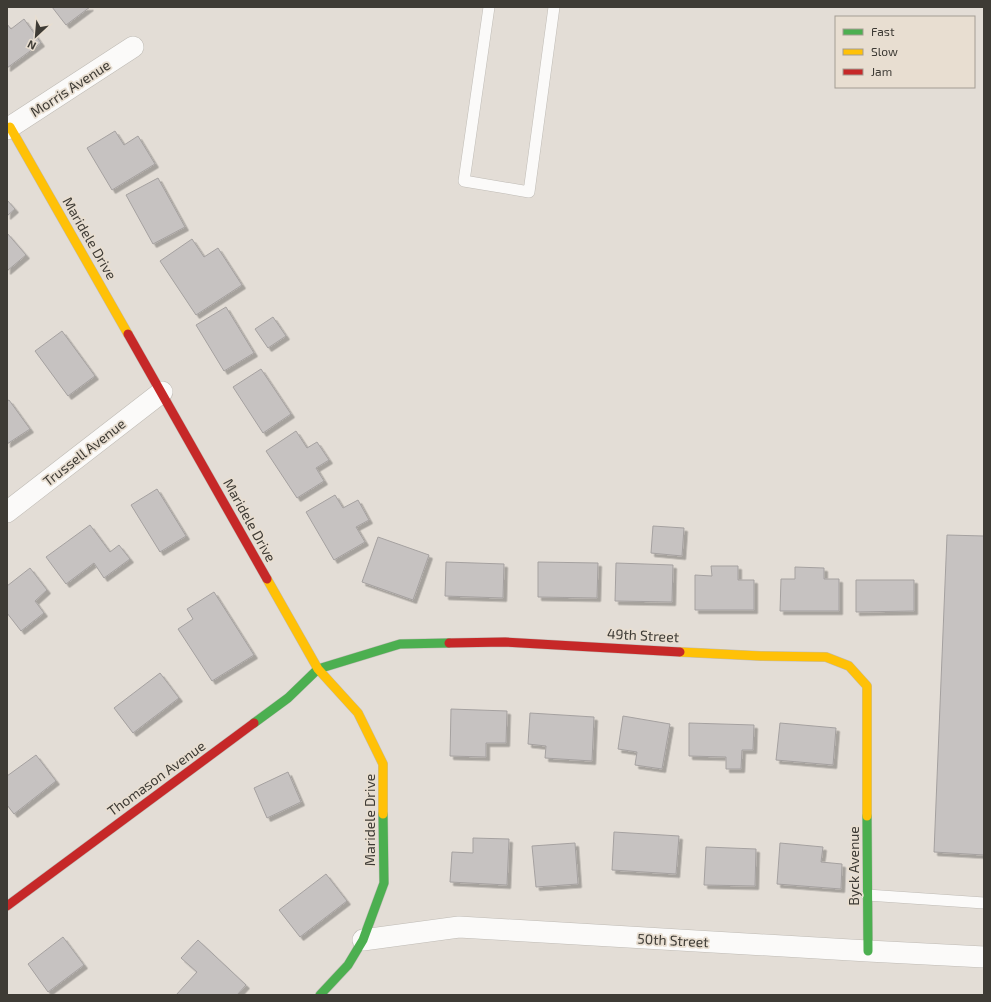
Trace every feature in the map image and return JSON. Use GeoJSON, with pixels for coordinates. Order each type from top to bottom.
{"type":"FeatureCollection","features":[{"type":"Feature","properties":{"kind":"street","name":"Morris Avenue"},"geometry":{"type":"LineString","coordinates":[[8,128],[133,47]]}},
{"type":"Feature","properties":{"kind":"street","name":"Maridele Drive"},"geometry":{"type":"LineString","coordinates":[[8,128],[162,392],[318,669],[358,713],[383,764],[384,883],[363,940],[348,965],[320,995]]}},
{"type":"Feature","properties":{"kind":"street","name":"Trussell Avenue"},"geometry":{"type":"LineString","coordinates":[[7,512],[162,392]]}},
{"type":"Feature","properties":{"kind":"street","name":"49th Street"},"geometry":{"type":"LineString","coordinates":[[318,669],[400,644],[505,642],[761,656],[826,657],[849,666],[867,686],[867,780]]}},
{"type":"Feature","properties":{"kind":"street","name":"Thomason Avenue"},"geometry":{"type":"LineString","coordinates":[[7,906],[288,698],[318,669]]}},
{"type":"Feature","properties":{"kind":"street","name":"Byck Avenue"},"geometry":{"type":"LineString","coordinates":[[867,780],[868,951]]}},
{"type":"Feature","properties":{"kind":"street","name":"50th Street"},"geometry":{"type":"LineString","coordinates":[[363,940],[459,927],[984,957]]}},
{"type":"Feature","properties":{"kind":"lane"},"geometry":{"type":"LineString","coordinates":[[489,7],[464,181],[529,192],[554,7]]}},
{"type":"Feature","properties":{"kind":"lane"},"geometry":{"type":"LineString","coordinates":[[867,895],[984,903]]}},
{"type":"Feature","properties":{"kind":"building"},"geometry":{"type":"Polygon","coordinates":[[[52,7],[90,7],[66,25],[52,7]]]}},
{"type":"Feature","properties":{"kind":"building"},"geometry":{"type":"Polygon","coordinates":[[[24,19],[41,43],[7,68],[7,24],[11,29],[24,19]]]}},
{"type":"Feature","properties":{"kind":"building"},"geometry":{"type":"Polygon","coordinates":[[[115,131],[124,145],[138,136],[155,164],[112,190],[87,148],[115,131]]]}},
{"type":"Feature","properties":{"kind":"building"},"geometry":{"type":"Polygon","coordinates":[[[158,178],[185,227],[153,244],[126,195],[158,178]]]}},
{"type":"Feature","properties":{"kind":"building"},"geometry":{"type":"Polygon","coordinates":[[[7,200],[15,209],[7,216],[7,200]]]}},
{"type":"Feature","properties":{"kind":"building"},"geometry":{"type":"Polygon","coordinates":[[[7,233],[26,255],[7,271],[7,233]]]}},
{"type":"Feature","properties":{"kind":"building"},"geometry":{"type":"Polygon","coordinates":[[[192,239],[204,257],[218,248],[242,285],[196,315],[160,261],[192,239]]]}},
{"type":"Feature","properties":{"kind":"building"},"geometry":{"type":"Polygon","coordinates":[[[226,307],[254,353],[224,371],[196,325],[226,307]]]}},
{"type":"Feature","properties":{"kind":"building"},"geometry":{"type":"Polygon","coordinates":[[[273,317],[286,336],[268,348],[255,329],[273,317]]]}},
{"type":"Feature","properties":{"kind":"building"},"geometry":{"type":"Polygon","coordinates":[[[62,331],[95,376],[68,396],[35,351],[62,331]]]}},
{"type":"Feature","properties":{"kind":"building"},"geometry":{"type":"Polygon","coordinates":[[[261,369],[291,414],[263,433],[233,387],[261,369]]]}},
{"type":"Feature","properties":{"kind":"building"},"geometry":{"type":"Polygon","coordinates":[[[9,400],[30,429],[7,444],[7,401],[9,400]]]}},
{"type":"Feature","properties":{"kind":"building"},"geometry":{"type":"Polygon","coordinates":[[[296,431],[307,448],[317,442],[329,460],[316,468],[324,481],[297,498],[266,451],[296,431]]]}},
{"type":"Feature","properties":{"kind":"building"},"geometry":{"type":"Polygon","coordinates":[[[157,489],[186,536],[160,552],[131,505],[157,489]]]}},
{"type":"Feature","properties":{"kind":"building"},"geometry":{"type":"Polygon","coordinates":[[[335,495],[343,508],[358,500],[369,520],[356,527],[365,542],[334,560],[306,512],[335,495]]]}},
{"type":"Feature","properties":{"kind":"building"},"geometry":{"type":"Polygon","coordinates":[[[90,525],[110,552],[119,545],[130,559],[104,578],[94,563],[66,584],[46,557],[90,525]]]}},
{"type":"Feature","properties":{"kind":"building"},"geometry":{"type":"Polygon","coordinates":[[[653,526],[684,528],[682,556],[651,553],[653,526]]]}},
{"type":"Feature","properties":{"kind":"building"},"geometry":{"type":"Polygon","coordinates":[[[947,535],[984,536],[984,855],[934,852],[947,535]]]}},
{"type":"Feature","properties":{"kind":"building"},"geometry":{"type":"Polygon","coordinates":[[[378,537],[429,555],[413,600],[362,582],[378,537]]]}},
{"type":"Feature","properties":{"kind":"building"},"geometry":{"type":"Polygon","coordinates":[[[446,562],[504,564],[503,598],[445,596],[446,562]]]}},
{"type":"Feature","properties":{"kind":"building"},"geometry":{"type":"Polygon","coordinates":[[[538,562],[598,563],[597,598],[538,597],[538,562]]]}},
{"type":"Feature","properties":{"kind":"building"},"geometry":{"type":"Polygon","coordinates":[[[616,563],[673,565],[672,602],[615,601],[616,563]]]}},
{"type":"Feature","properties":{"kind":"building"},"geometry":{"type":"Polygon","coordinates":[[[711,566],[738,566],[738,580],[754,580],[754,610],[695,610],[695,575],[712,576],[711,566]]]}},
{"type":"Feature","properties":{"kind":"building"},"geometry":{"type":"Polygon","coordinates":[[[795,567],[824,568],[824,579],[839,579],[839,611],[780,611],[781,579],[795,579],[795,567]]]}},
{"type":"Feature","properties":{"kind":"building"},"geometry":{"type":"Polygon","coordinates":[[[30,568],[47,590],[35,601],[44,613],[21,631],[7,613],[7,586],[30,568]]]}},
{"type":"Feature","properties":{"kind":"building"},"geometry":{"type":"Polygon","coordinates":[[[856,580],[914,580],[914,611],[856,612],[856,580]]]}},
{"type":"Feature","properties":{"kind":"building"},"geometry":{"type":"Polygon","coordinates":[[[214,592],[254,655],[212,681],[178,629],[193,619],[187,609],[214,592]]]}},
{"type":"Feature","properties":{"kind":"building"},"geometry":{"type":"Polygon","coordinates":[[[160,673],[179,698],[133,733],[114,708],[160,673]]]}},
{"type":"Feature","properties":{"kind":"building"},"geometry":{"type":"Polygon","coordinates":[[[451,709],[507,711],[506,743],[486,743],[486,757],[450,756],[451,709]]]}},
{"type":"Feature","properties":{"kind":"building"},"geometry":{"type":"Polygon","coordinates":[[[530,713],[594,717],[592,761],[545,758],[546,746],[528,744],[530,713]]]}},
{"type":"Feature","properties":{"kind":"building"},"geometry":{"type":"Polygon","coordinates":[[[623,716],[670,724],[662,769],[635,765],[637,752],[618,749],[623,716]]]}},
{"type":"Feature","properties":{"kind":"building"},"geometry":{"type":"Polygon","coordinates":[[[689,723],[754,725],[753,750],[742,750],[741,769],[726,769],[726,757],[689,756],[689,723]]]}},
{"type":"Feature","properties":{"kind":"building"},"geometry":{"type":"Polygon","coordinates":[[[780,723],[836,728],[833,765],[776,760],[780,723]]]}},
{"type":"Feature","properties":{"kind":"building"},"geometry":{"type":"Polygon","coordinates":[[[36,755],[56,781],[14,814],[7,805],[7,776],[36,755]]]}},
{"type":"Feature","properties":{"kind":"building"},"geometry":{"type":"Polygon","coordinates":[[[288,772],[301,802],[267,818],[254,788],[288,772]]]}},
{"type":"Feature","properties":{"kind":"building"},"geometry":{"type":"Polygon","coordinates":[[[614,832],[679,836],[676,874],[612,870],[614,832]]]}},
{"type":"Feature","properties":{"kind":"building"},"geometry":{"type":"Polygon","coordinates":[[[473,838],[509,839],[507,885],[450,882],[452,852],[473,853],[473,838]]]}},
{"type":"Feature","properties":{"kind":"building"},"geometry":{"type":"Polygon","coordinates":[[[575,843],[578,884],[536,887],[532,846],[575,843]]]}},
{"type":"Feature","properties":{"kind":"building"},"geometry":{"type":"Polygon","coordinates":[[[780,843],[823,847],[821,862],[842,864],[841,889],[777,884],[780,843]]]}},
{"type":"Feature","properties":{"kind":"building"},"geometry":{"type":"Polygon","coordinates":[[[706,847],[756,849],[755,886],[704,885],[706,847]]]}},
{"type":"Feature","properties":{"kind":"building"},"geometry":{"type":"Polygon","coordinates":[[[326,874],[347,901],[300,937],[279,910],[326,874]]]}},
{"type":"Feature","properties":{"kind":"building"},"geometry":{"type":"Polygon","coordinates":[[[63,937],[84,965],[48,992],[28,964],[63,937]]]}},
{"type":"Feature","properties":{"kind":"building"},"geometry":{"type":"Polygon","coordinates":[[[198,940],[246,985],[237,995],[176,995],[197,972],[181,958],[198,940]]]}},
{"type":"Feature","properties":{"kind":"traffic: fast"},"geometry":{"type":"LineString","coordinates":[[254,723],[288,698],[318,669],[400,644],[449,643]]}},
{"type":"Feature","properties":{"kind":"traffic: fast"},"geometry":{"type":"LineString","coordinates":[[320,995],[348,965],[363,940],[384,883],[383,814]]}},
{"type":"Feature","properties":{"kind":"traffic: fast"},"geometry":{"type":"LineString","coordinates":[[867,816],[868,951]]}},
{"type":"Feature","properties":{"kind":"traffic: slow"},"geometry":{"type":"LineString","coordinates":[[10,127],[128,334]]}},
{"type":"Feature","properties":{"kind":"traffic: slow"},"geometry":{"type":"LineString","coordinates":[[267,579],[318,669],[358,713],[383,764],[383,814]]}},
{"type":"Feature","properties":{"kind":"traffic: slow"},"geometry":{"type":"LineString","coordinates":[[680,652],[761,656],[826,657],[849,666],[867,686],[867,816]]}},
{"type":"Feature","properties":{"kind":"traffic: jam"},"geometry":{"type":"LineString","coordinates":[[128,334],[267,579]]}},
{"type":"Feature","properties":{"kind":"traffic: jam"},"geometry":{"type":"LineString","coordinates":[[449,643],[505,642],[680,652]]}},
{"type":"Feature","properties":{"kind":"traffic: jam"},"geometry":{"type":"LineString","coordinates":[[7,906],[254,723]]}}]}
